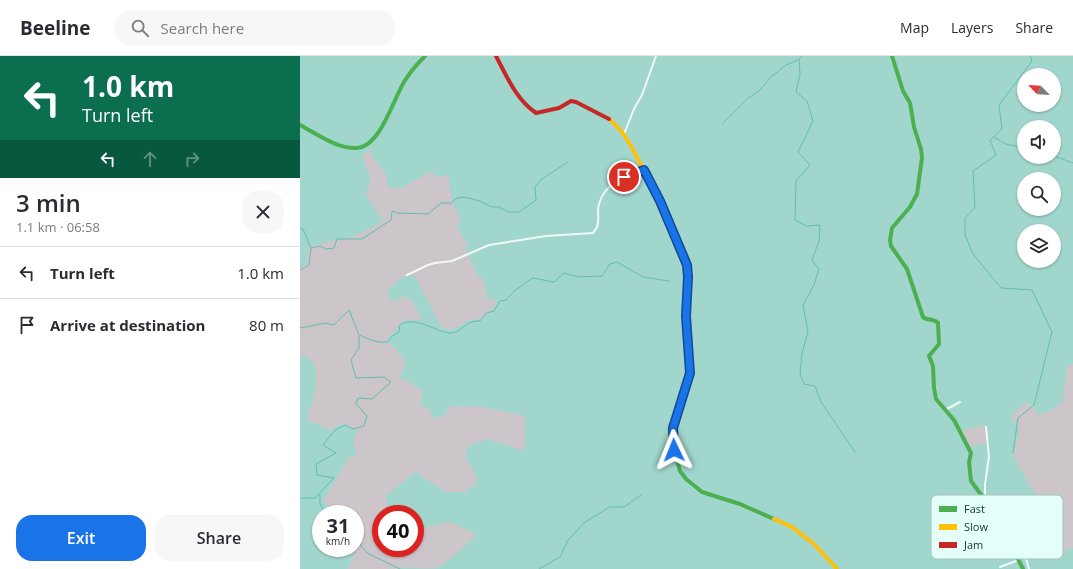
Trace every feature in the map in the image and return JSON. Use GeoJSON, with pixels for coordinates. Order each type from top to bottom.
{"type":"FeatureCollection","features":[{"type":"Feature","properties":{"kind":"street"},"geometry":{"type":"LineString","coordinates":[[300,125],[341,145],[357,149],[366,146],[376,139],[393,100],[412,68],[425,56]]}},
{"type":"Feature","properties":{"kind":"street"},"geometry":{"type":"LineString","coordinates":[[496,56],[518,96],[536,113],[559,108],[571,101],[610,119],[618,126],[624,134],[660,201],[687,265],[688,277],[686,316],[690,373],[673,428],[674,450],[680,471],[686,479],[702,492],[740,504],[792,527],[814,544],[837,569]]}},
{"type":"Feature","properties":{"kind":"street"},"geometry":{"type":"LineString","coordinates":[[624,134],[634,109],[642,95],[656,56]]}},
{"type":"Feature","properties":{"kind":"street"},"geometry":{"type":"LineString","coordinates":[[892,56],[903,91],[910,103],[914,127],[921,149],[922,158],[917,194],[914,201],[892,228],[890,234],[891,246],[906,269],[923,317],[926,319],[935,320],[938,323],[939,344],[929,356],[932,361],[934,376],[933,389],[936,399],[955,422],[966,447],[971,454],[969,462],[971,481],[981,495]]}},
{"type":"Feature","properties":{"kind":"street"},"geometry":{"type":"LineString","coordinates":[[407,276],[428,265],[452,261],[489,245],[546,236],[592,232],[598,227],[599,203],[607,190],[620,179],[644,170]]}},
{"type":"Feature","properties":{"kind":"street"},"geometry":{"type":"LineString","coordinates":[[945,410],[960,402]]}},
{"type":"Feature","properties":{"kind":"street"},"geometry":{"type":"LineString","coordinates":[[985,495],[989,457],[986,427]]}},
{"type":"Feature","properties":{"kind":"street"},"geometry":{"type":"LineString","coordinates":[[1026,559],[1029,569]]}},
{"type":"Feature","properties":{"kind":"street"},"geometry":{"type":"LineString","coordinates":[[1000,567],[1019,560],[1023,569]]}},
{"type":"Feature","properties":{"kind":"shaded area"},"geometry":{"type":"Polygon","coordinates":[[[372,146],[370,152],[386,175],[388,188],[401,188],[430,172],[438,177],[448,175],[452,200],[461,221],[457,226],[468,245],[465,247],[477,276],[482,277],[488,299],[497,300],[493,309],[480,319],[469,320],[453,330],[442,328],[414,275],[399,279],[388,290],[389,299],[394,301],[404,296],[413,302],[422,320],[403,321],[387,340],[406,361],[400,377],[422,390],[421,406],[428,408],[433,418],[445,415],[450,406],[483,407],[525,416],[525,451],[487,439],[468,446],[465,455],[478,480],[466,492],[446,492],[416,472],[386,495],[387,505],[372,505],[372,557],[424,557],[424,528],[449,522],[477,534],[452,558],[435,568],[401,567],[399,569],[348,569],[353,557],[364,557],[364,505],[327,505],[323,501],[348,458],[357,454],[353,442],[357,430],[340,424],[331,431],[307,419],[316,388],[316,366],[306,356],[300,357],[300,268],[307,262],[308,246],[355,236],[383,221],[366,195],[371,179],[362,157],[372,146]]]}},
{"type":"Feature","properties":{"kind":"shaded area"},"geometry":{"type":"Polygon","coordinates":[[[1073,364],[1073,549],[1072,548],[1063,552],[1063,495],[1036,495],[1030,486],[1013,456],[1019,429],[1011,416],[1026,402],[1034,407],[1037,415],[1050,411],[1063,401],[1067,366],[1073,364]]]}},
{"type":"Feature","properties":{"kind":"shaded area"},"geometry":{"type":"Polygon","coordinates":[[[985,425],[986,444],[969,447],[961,431],[985,425]]]}},
{"type":"Feature","properties":{"kind":"waterway"},"geometry":{"type":"LineString","coordinates":[[803,56],[799,59],[800,74],[796,92],[807,101],[813,121],[798,152],[810,165],[796,181],[795,220],[807,226],[820,225],[819,241],[812,260],[819,269],[814,285],[803,305],[808,331],[802,354],[800,374],[804,384],[815,386],[821,402],[855,452]]}},
{"type":"Feature","properties":{"kind":"waterway"},"geometry":{"type":"LineString","coordinates":[[1013,453],[1018,418],[1034,405],[1052,332],[1032,290],[1001,288],[973,254],[965,235],[965,218],[975,208],[973,171],[996,155],[990,140],[1002,129],[999,105],[1032,61],[1030,56]]}},
{"type":"Feature","properties":{"kind":"waterway"},"geometry":{"type":"LineString","coordinates":[[723,123],[747,99],[759,91],[772,76],[786,65],[798,60]]}},
{"type":"Feature","properties":{"kind":"waterway"},"geometry":{"type":"LineString","coordinates":[[994,137],[1006,144],[1017,146]]}},
{"type":"Feature","properties":{"kind":"waterway"},"geometry":{"type":"LineString","coordinates":[[1061,159],[1073,163]]}},
{"type":"Feature","properties":{"kind":"waterway"},"geometry":{"type":"LineString","coordinates":[[311,248],[320,246],[326,249],[334,248],[337,239],[362,239],[391,220],[393,211],[398,213],[428,214],[441,203],[451,203],[457,198],[464,197],[480,201],[492,207],[499,207],[508,212],[519,212],[536,200],[535,187],[542,179],[568,162]]}},
{"type":"Feature","properties":{"kind":"waterway"},"geometry":{"type":"LineString","coordinates":[[300,229],[303,229],[311,248],[309,265],[300,270]]}},
{"type":"Feature","properties":{"kind":"waterway"},"geometry":{"type":"LineString","coordinates":[[360,335],[374,341],[388,342],[391,337],[400,331],[399,326],[410,322],[416,322],[443,332],[452,333],[471,322],[480,321],[486,313],[494,311],[500,301],[506,300],[514,291],[533,278],[554,282],[564,273],[578,277],[602,276],[610,264],[617,262],[643,277],[669,281]]}},
{"type":"Feature","properties":{"kind":"waterway"},"geometry":{"type":"LineString","coordinates":[[300,326],[301,328],[325,323],[334,325],[349,310],[359,335],[359,348],[351,360],[356,378],[384,377],[391,382],[372,399],[358,398],[356,404],[367,416],[364,426],[353,429],[345,425],[335,430],[323,445],[336,453],[316,464],[317,475],[334,478],[315,498],[300,498]]}},
{"type":"Feature","properties":{"kind":"waterway"},"geometry":{"type":"LineString","coordinates":[[320,494],[321,505]]}},
{"type":"Feature","properties":{"kind":"waterway"},"geometry":{"type":"LineString","coordinates":[[539,569],[560,557],[568,540],[585,522],[610,507],[624,507],[641,495]]}},
{"type":"Feature","properties":{"kind":"waterway"},"geometry":{"type":"LineString","coordinates":[[364,549],[367,553],[400,569]]}},
{"type":"Feature","properties":{"kind":"traffic: fast"},"geometry":{"type":"LineString","coordinates":[[300,125],[335,144],[350,148],[365,146],[379,131],[404,82],[425,56]]}},
{"type":"Feature","properties":{"kind":"traffic: fast"},"geometry":{"type":"LineString","coordinates":[[892,56],[903,91],[910,103],[914,127],[921,149],[922,158],[917,194],[910,207],[892,228],[890,240],[891,246],[907,269],[923,317],[938,323],[939,344],[929,356],[933,366],[936,399],[954,420],[971,453],[969,462],[971,481],[981,495]]}},
{"type":"Feature","properties":{"kind":"traffic: fast"},"geometry":{"type":"LineString","coordinates":[[673,231],[685,259],[688,277],[686,316],[690,373],[673,428],[674,450],[680,471],[686,479],[702,492],[740,504],[774,519]]}},
{"type":"Feature","properties":{"kind":"traffic: fast"},"geometry":{"type":"LineString","coordinates":[[1018,559],[1023,569]]}},
{"type":"Feature","properties":{"kind":"traffic: slow"},"geometry":{"type":"LineString","coordinates":[[609,119],[623,133],[633,150],[653,187],[673,231]]}},
{"type":"Feature","properties":{"kind":"traffic: slow"},"geometry":{"type":"LineString","coordinates":[[774,519],[792,527],[814,544],[837,569]]}},
{"type":"Feature","properties":{"kind":"traffic: jam"},"geometry":{"type":"LineString","coordinates":[[496,56],[517,94],[536,113],[559,108],[571,101],[576,102],[609,119]]}},
{"type":"Feature","properties":{"kind":"route"},"geometry":{"type":"LineString","coordinates":[[624,177],[644,170],[660,201],[687,265],[688,293],[686,316],[690,373],[686,389],[675,417],[673,428],[674,450]]}}]}
